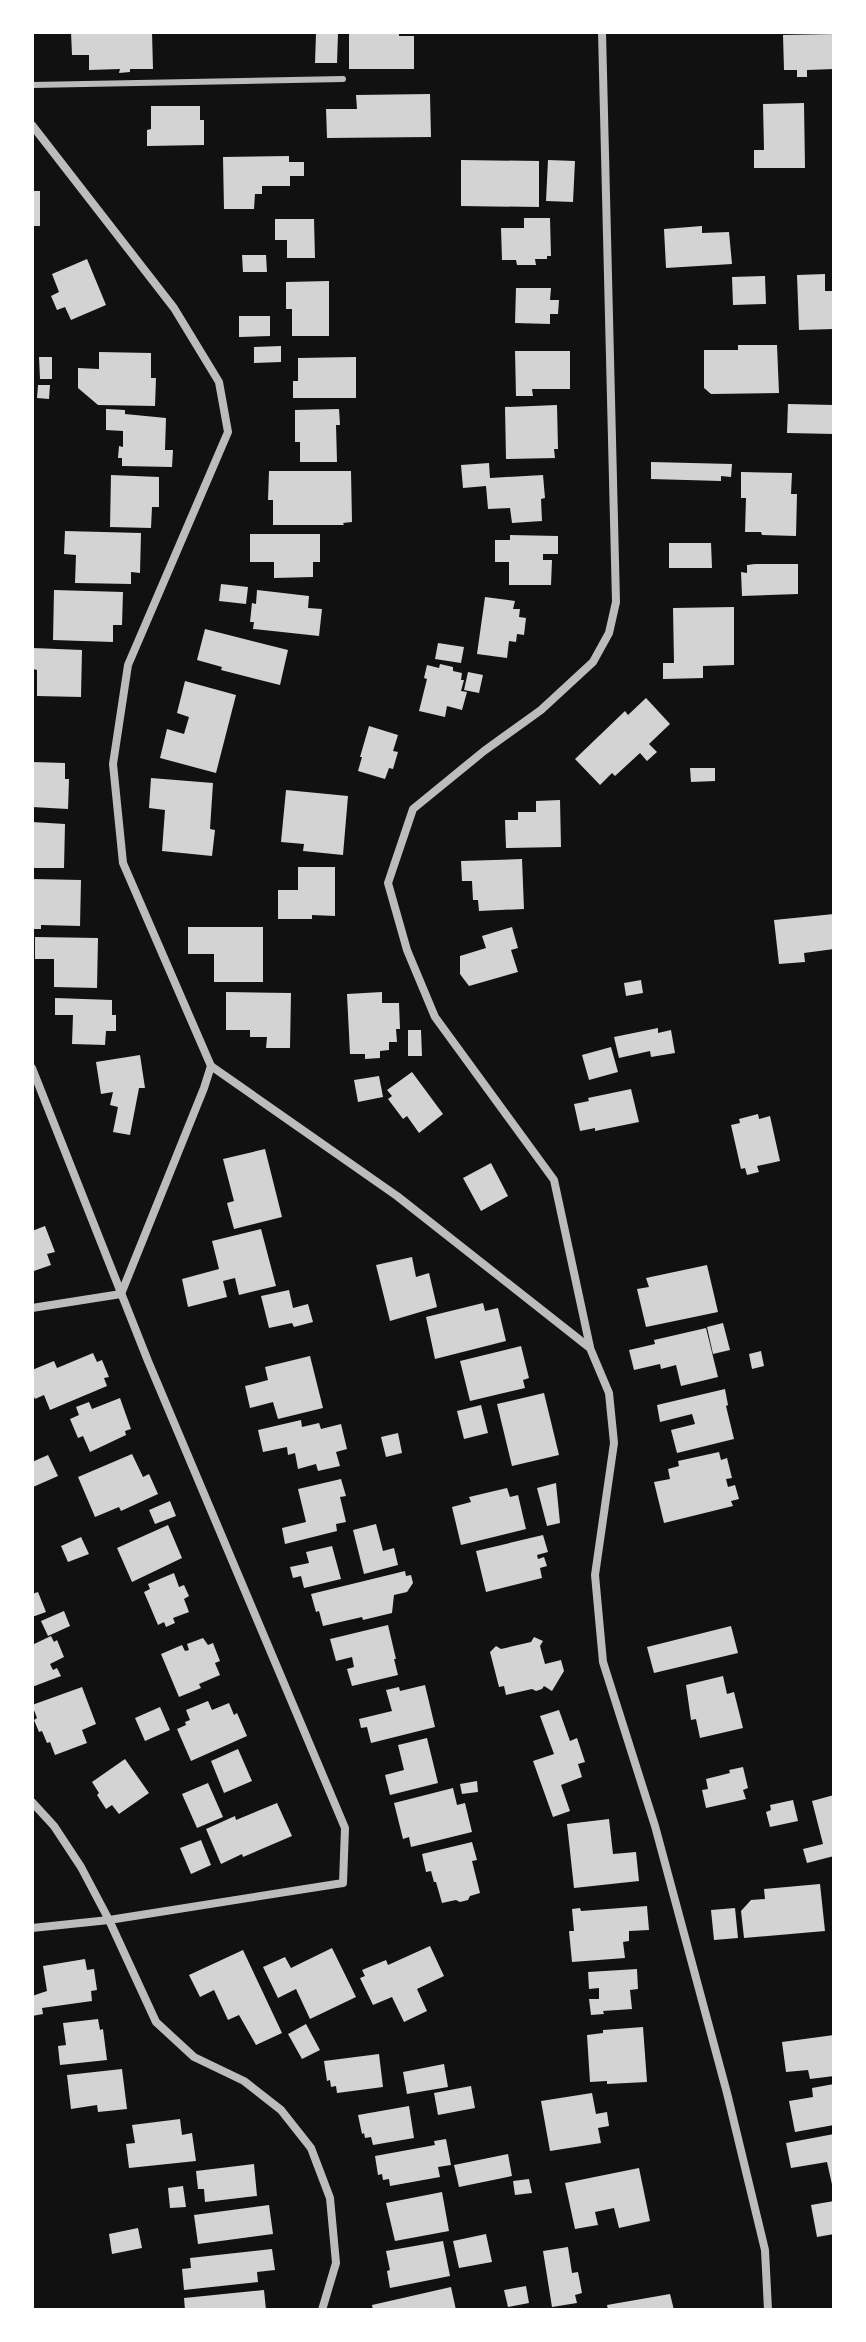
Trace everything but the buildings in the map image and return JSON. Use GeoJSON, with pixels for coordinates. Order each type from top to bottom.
{"type":"FeatureCollection","features":[{"type":"Feature","properties":{"kind":"street"},"geometry":{"type":"LineString","coordinates":[[602,32],[616,602],[609,633],[593,662],[541,710],[484,751],[413,809],[388,883],[407,950],[435,1017],[554,1180],[590,1348],[609,1393],[614,1443],[595,1575],[603,1662],[655,1826],[727,2093],[765,2250],[768,2310]]}},
{"type":"Feature","properties":{"kind":"street"},"geometry":{"type":"LineString","coordinates":[[32,125],[174,308],[219,382],[228,432],[128,665],[113,764],[123,863],[211,1066],[397,1196],[590,1348]]}},
{"type":"Feature","properties":{"kind":"street"},"geometry":{"type":"LineString","coordinates":[[121,1294],[211,1066]]}},
{"type":"Feature","properties":{"kind":"street"},"geometry":{"type":"LineString","coordinates":[[32,1068],[216,1526],[345,1828],[343,1883],[109,1920],[32,1928]]}},
{"type":"Feature","properties":{"kind":"street"},"geometry":{"type":"LineString","coordinates":[[32,1308],[121,1294]]}},
{"type":"Feature","properties":{"kind":"street"},"geometry":{"type":"LineString","coordinates":[[32,1802],[54,1826],[81,1867],[156,2022],[194,2057],[244,2081],[281,2110],[311,2148],[330,2198],[336,2263],[322,2310]]}},
{"type":"Feature","properties":{"kind":"lane"},"geometry":{"type":"LineString","coordinates":[[32,85],[343,79]]}}]}
